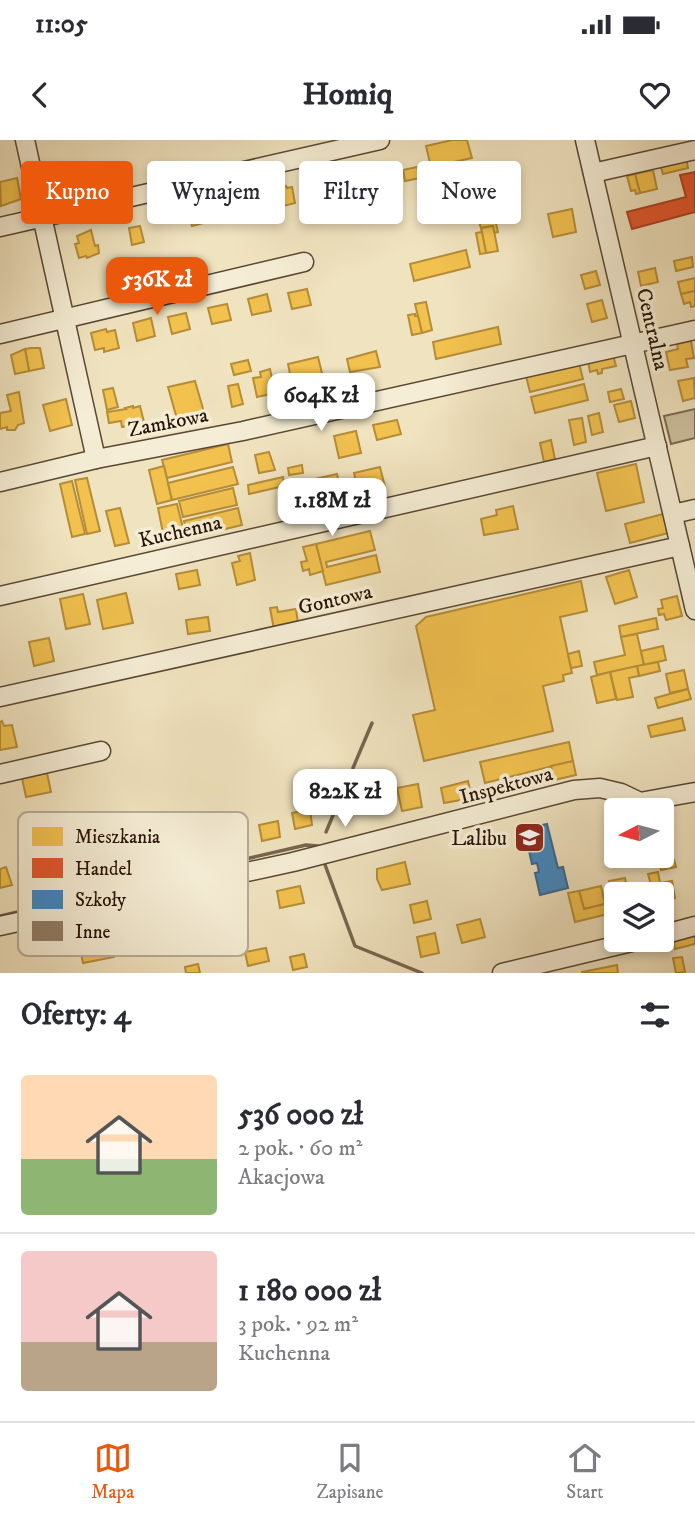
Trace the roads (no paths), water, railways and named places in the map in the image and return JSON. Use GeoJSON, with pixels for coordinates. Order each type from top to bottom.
{"type":"FeatureCollection","features":[{"type":"Feature","properties":{"kind":"street"},"geometry":{"type":"LineString","coordinates":[[25,140],[30,161]]}},
{"type":"Feature","properties":{"kind":"street"},"geometry":{"type":"LineString","coordinates":[[133,197],[380,140]]}},
{"type":"Feature","properties":{"kind":"street","name":"Centralna"},"geometry":{"type":"LineString","coordinates":[[585,140],[694,598]]}},
{"type":"Feature","properties":{"kind":"street"},"geometry":{"type":"LineString","coordinates":[[593,173],[695,150]]}},
{"type":"Feature","properties":{"kind":"street"},"geometry":{"type":"LineString","coordinates":[[0,227],[21,222]]}},
{"type":"Feature","properties":{"kind":"street"},"geometry":{"type":"LineString","coordinates":[[43,224],[96,459]]}},
{"type":"Feature","properties":{"kind":"street"},"geometry":{"type":"LineString","coordinates":[[0,334],[304,262]]}},
{"type":"Feature","properties":{"kind":"street","name":"Zamkowa"},"geometry":{"type":"LineString","coordinates":[[0,482],[695,330]]}},
{"type":"Feature","properties":{"kind":"street","name":"Kuchenna"},"geometry":{"type":"LineString","coordinates":[[0,596],[657,446]]}},
{"type":"Feature","properties":{"kind":"street"},"geometry":{"type":"LineString","coordinates":[[673,513],[695,509]]}},
{"type":"Feature","properties":{"kind":"street","name":"Gontowa"},"geometry":{"type":"LineString","coordinates":[[0,697],[680,546]]}},
{"type":"Feature","properties":{"kind":"street"},"geometry":{"type":"LineString","coordinates":[[0,774],[101,751]]}},
{"type":"Feature","properties":{"kind":"street","name":"Inspektowa"},"geometry":{"type":"LineString","coordinates":[[248,872],[574,790],[600,788],[621,793],[640,802],[695,792]]}},
{"type":"Feature","properties":{"kind":"street","name":"Inspektowa"},"geometry":{"type":"LineString","coordinates":[[0,926],[18,922]]}},
{"type":"Feature","properties":{"kind":"street"},"geometry":{"type":"LineString","coordinates":[[674,931],[695,926]]}},
{"type":"Feature","properties":{"kind":"street"},"geometry":{"type":"LineString","coordinates":[[502,973],[604,949]]}},
{"type":"Feature","properties":{"kind":"waterway"},"geometry":{"type":"LineString","coordinates":[[353,768],[372,723]]}},
{"type":"Feature","properties":{"kind":"waterway"},"geometry":{"type":"LineString","coordinates":[[326,832],[347,782]]}},
{"type":"Feature","properties":{"kind":"waterway"},"geometry":{"type":"LineString","coordinates":[[248,858],[306,845],[318,846]]}},
{"type":"Feature","properties":{"kind":"waterway"},"geometry":{"type":"LineString","coordinates":[[324,862],[355,946],[422,973]]}},
{"type":"Feature","properties":{"kind":"waterway"},"geometry":{"type":"LineString","coordinates":[[0,916],[18,912]]}},
{"type":"Feature","properties":{"kind":"place","name":"Lalibu"},"geometry":{"type":"Point","coordinates":[530,838]}}]}
